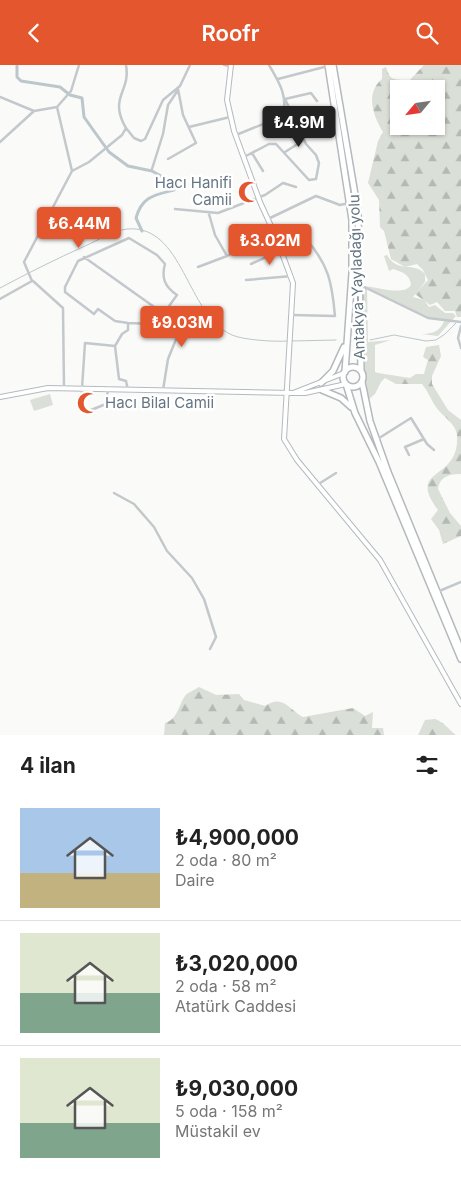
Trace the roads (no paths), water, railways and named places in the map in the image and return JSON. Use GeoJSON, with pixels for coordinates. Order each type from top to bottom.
{"type":"FeatureCollection","features":[{"type":"Feature","properties":{"kind":"highway","name":"Antakya-Yayladağı yolu"},"geometry":{"type":"LineString","coordinates":[[330,65],[350,202],[352,273],[345,372]]}},
{"type":"Feature","properties":{"kind":"highway","name":"Antakya-Yayladağı yolu"},"geometry":{"type":"LineString","coordinates":[[330,65],[358,212],[361,370]]}},
{"type":"Feature","properties":{"kind":"highway"},"geometry":{"type":"LineString","coordinates":[[321,383],[333,371],[346,340]]}},
{"type":"Feature","properties":{"kind":"highway"},"geometry":{"type":"LineString","coordinates":[[461,650],[376,440],[362,382],[361,370],[352,367],[345,372],[343,377],[355,413],[379,462],[461,659]]}},
{"type":"Feature","properties":{"kind":"highway"},"geometry":{"type":"LineString","coordinates":[[346,384],[354,387],[362,382]]}},
{"type":"Feature","properties":{"kind":"highway"},"geometry":{"type":"LineString","coordinates":[[322,390],[341,398],[355,413]]}},
{"type":"Feature","properties":{"kind":"main road"},"geometry":{"type":"LineString","coordinates":[[231,66],[227,101],[230,117],[258,196],[292,276],[292,315],[284,439],[290,452],[380,560],[461,704]]}},
{"type":"Feature","properties":{"kind":"main road"},"geometry":{"type":"LineString","coordinates":[[293,393],[345,372]]}},
{"type":"Feature","properties":{"kind":"main road"},"geometry":{"type":"LineString","coordinates":[[0,397],[48,388],[293,393],[322,390],[346,384]]}},
{"type":"Feature","properties":{"kind":"street"},"geometry":{"type":"LineString","coordinates":[[0,97],[34,111],[57,107],[71,91],[79,65]]}},
{"type":"Feature","properties":{"kind":"street"},"geometry":{"type":"LineString","coordinates":[[126,65],[128,73],[118,105],[120,118],[134,138],[141,141],[144,139],[162,100],[178,89]]}},
{"type":"Feature","properties":{"kind":"street"},"geometry":{"type":"LineString","coordinates":[[152,169],[163,134],[168,105],[185,79],[190,65]]}},
{"type":"Feature","properties":{"kind":"street"},"geometry":{"type":"LineString","coordinates":[[224,65],[231,66]]}},
{"type":"Feature","properties":{"kind":"street"},"geometry":{"type":"LineString","coordinates":[[244,157],[274,144],[280,146],[309,180],[316,179],[319,163],[304,140],[278,79],[269,65]]}},
{"type":"Feature","properties":{"kind":"street"},"geometry":{"type":"LineString","coordinates":[[278,79],[330,65]]}},
{"type":"Feature","properties":{"kind":"street"},"geometry":{"type":"LineString","coordinates":[[168,159],[196,143],[190,127],[182,115],[178,89]]}},
{"type":"Feature","properties":{"kind":"street"},"geometry":{"type":"LineString","coordinates":[[285,99],[311,93],[317,101]]}},
{"type":"Feature","properties":{"kind":"street"},"geometry":{"type":"LineString","coordinates":[[236,135],[261,124],[281,119],[285,107],[285,99]]}},
{"type":"Feature","properties":{"kind":"street"},"geometry":{"type":"LineString","coordinates":[[57,107],[72,171]]}},
{"type":"Feature","properties":{"kind":"street"},"geometry":{"type":"LineString","coordinates":[[0,142],[34,111]]}},
{"type":"Feature","properties":{"kind":"street"},"geometry":{"type":"LineString","coordinates":[[190,127],[230,117]]}},
{"type":"Feature","properties":{"kind":"street"},"geometry":{"type":"LineString","coordinates":[[64,388],[63,307],[32,279],[24,262],[72,171],[89,162],[101,150],[122,135],[126,128]]}},
{"type":"Feature","properties":{"kind":"street"},"geometry":{"type":"LineString","coordinates":[[284,152],[304,140]]}},
{"type":"Feature","properties":{"kind":"street"},"geometry":{"type":"LineString","coordinates":[[252,153],[263,171]]}},
{"type":"Feature","properties":{"kind":"street"},"geometry":{"type":"LineString","coordinates":[[175,209],[218,213],[258,196],[265,195],[283,183],[296,187]]}},
{"type":"Feature","properties":{"kind":"street"},"geometry":{"type":"LineString","coordinates":[[268,219],[316,196],[340,205],[350,202]]}},
{"type":"Feature","properties":{"kind":"street"},"geometry":{"type":"LineString","coordinates":[[209,213],[215,235],[227,256]]}},
{"type":"Feature","properties":{"kind":"street"},"geometry":{"type":"LineString","coordinates":[[198,267],[227,256],[274,233]]}},
{"type":"Feature","properties":{"kind":"street"},"geometry":{"type":"LineString","coordinates":[[156,323],[176,295],[168,290],[164,281],[165,264],[158,255],[129,238],[78,261],[65,292],[94,314],[98,309],[115,321],[156,323],[177,337],[168,359],[163,391]]}},
{"type":"Feature","properties":{"kind":"street"},"geometry":{"type":"LineString","coordinates":[[251,265],[306,239],[319,254],[331,281],[335,316],[292,315]]}},
{"type":"Feature","properties":{"kind":"street"},"geometry":{"type":"LineString","coordinates":[[84,257],[164,314]]}},
{"type":"Feature","properties":{"kind":"street"},"geometry":{"type":"LineString","coordinates":[[246,280],[292,276]]}},
{"type":"Feature","properties":{"kind":"street"},"geometry":{"type":"LineString","coordinates":[[0,299],[32,279]]}},
{"type":"Feature","properties":{"kind":"street"},"geometry":{"type":"LineString","coordinates":[[358,284],[428,317],[461,323],[458,339],[461,348]]}},
{"type":"Feature","properties":{"kind":"street"},"geometry":{"type":"LineString","coordinates":[[128,323],[128,330],[122,334],[115,346],[117,373],[119,379],[126,381],[128,390]]}},
{"type":"Feature","properties":{"kind":"street"},"geometry":{"type":"LineString","coordinates":[[108,389],[106,404],[89,413],[86,412],[81,403],[85,343],[115,346]]}},
{"type":"Feature","properties":{"kind":"street"},"geometry":{"type":"LineString","coordinates":[[376,440],[411,418],[424,439],[434,449]]}},
{"type":"Feature","properties":{"kind":"street"},"geometry":{"type":"LineString","coordinates":[[409,455],[405,447],[424,439]]}},
{"type":"Feature","properties":{"kind":"street"},"geometry":{"type":"LineString","coordinates":[[318,485],[336,473]]}},
{"type":"Feature","properties":{"kind":"street"},"geometry":{"type":"LineString","coordinates":[[114,493],[134,505],[154,527],[167,551],[192,579],[204,599],[216,637],[210,649]]}},
{"type":"Feature","properties":{"kind":"street"},"geometry":{"type":"LineString","coordinates":[[438,592],[461,581]]}},
{"type":"Feature","properties":{"kind":"waterway"},"geometry":{"type":"LineString","coordinates":[[17,65],[17,77],[21,81],[60,87],[70,95],[82,98],[84,117],[109,152],[128,166],[152,171],[177,185],[174,190],[150,198],[142,205],[136,218],[142,231]]}},
{"type":"Feature","properties":{"kind":"waterway"},"geometry":{"type":"LineString","coordinates":[[0,288],[42,266],[121,230],[146,231],[161,241],[173,255],[204,309],[217,324],[237,337],[288,341]]}},
{"type":"Feature","properties":{"kind":"waterway"},"geometry":{"type":"LineString","coordinates":[[370,340],[394,335],[426,341],[436,340],[456,323]]}},
{"type":"Feature","properties":{"kind":"waterway"},"geometry":{"type":"LineString","coordinates":[[292,341],[336,340]]}},
{"type":"Feature","properties":{"kind":"place","name":"Hacı Hanifi Camii"},"geometry":{"type":"Point","coordinates":[249,192]}},
{"type":"Feature","properties":{"kind":"place","name":"Hacı Bilal Camii"},"geometry":{"type":"Point","coordinates":[88,403]}}]}
